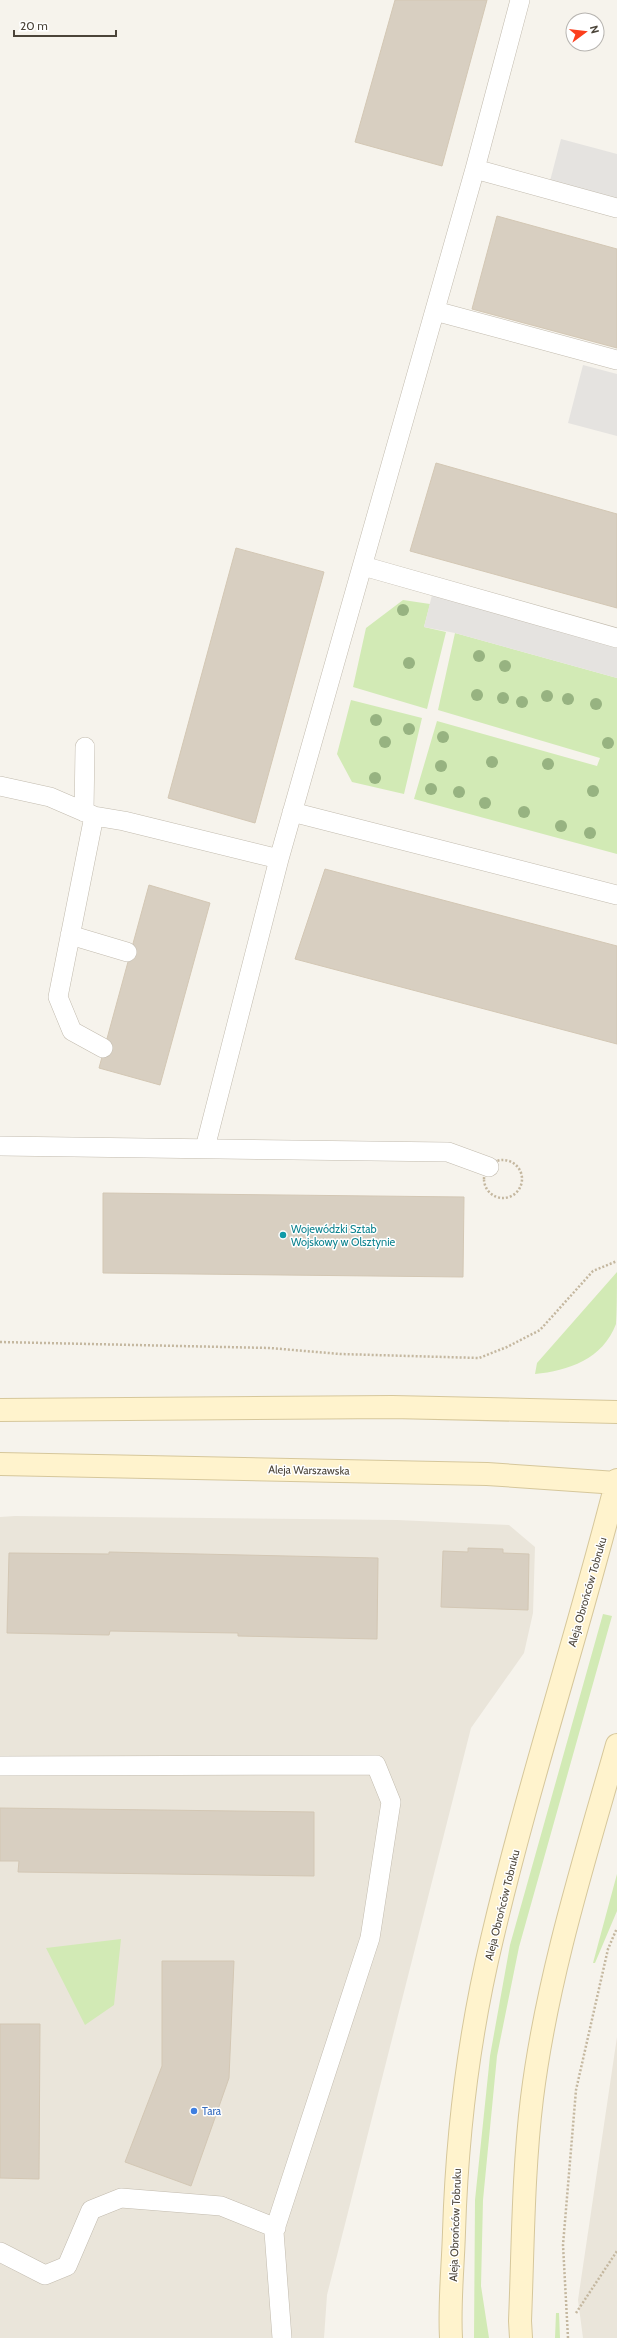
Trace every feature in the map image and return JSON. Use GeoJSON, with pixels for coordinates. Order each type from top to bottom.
{"type":"FeatureCollection","features":[{"type":"Feature","properties":{"kind":"main road"},"geometry":{"type":"LineString","coordinates":[[0,1410],[392,1407],[617,1412]]}},
{"type":"Feature","properties":{"kind":"main road","name":"Aleja Warszawska"},"geometry":{"type":"LineString","coordinates":[[0,1464],[501,1475],[617,1482]]}},
{"type":"Feature","properties":{"kind":"main road","name":"Aleja Obrońców Tobruku"},"geometry":{"type":"LineString","coordinates":[[451,2338],[456,2176],[468,2064],[490,1948],[554,1705],[588,1591],[617,1482]]}},
{"type":"Feature","properties":{"kind":"main road"},"geometry":{"type":"LineString","coordinates":[[521,2338],[520,2321],[525,2175],[532,2097],[547,2013],[577,1884],[617,1745]]}},
{"type":"Feature","properties":{"kind":"lane"},"geometry":{"type":"LineString","coordinates":[[205,1148],[279,859],[475,170],[520,0]]}},
{"type":"Feature","properties":{"kind":"lane"},"geometry":{"type":"LineString","coordinates":[[475,170],[617,208]]}},
{"type":"Feature","properties":{"kind":"lane"},"geometry":{"type":"LineString","coordinates":[[435,311],[617,360]]}},
{"type":"Feature","properties":{"kind":"lane"},"geometry":{"type":"LineString","coordinates":[[363,566],[617,638]]}},
{"type":"Feature","properties":{"kind":"lane"},"geometry":{"type":"LineString","coordinates":[[85,748],[89,814],[70,935],[58,997],[72,1031],[103,1048]]}},
{"type":"Feature","properties":{"kind":"lane"},"geometry":{"type":"LineString","coordinates":[[0,786],[50,797],[89,814],[124,821],[279,859]]}},
{"type":"Feature","properties":{"kind":"lane"},"geometry":{"type":"LineString","coordinates":[[292,812],[617,895]]}},
{"type":"Feature","properties":{"kind":"lane"},"geometry":{"type":"LineString","coordinates":[[70,935],[127,952]]}},
{"type":"Feature","properties":{"kind":"lane"},"geometry":{"type":"LineString","coordinates":[[0,1146],[448,1152],[489,1167]]}},
{"type":"Feature","properties":{"kind":"lane"},"geometry":{"type":"LineString","coordinates":[[0,1766],[376,1765],[391,1802],[370,1938],[274,2232],[282,2338]]}},
{"type":"Feature","properties":{"kind":"lane"},"geometry":{"type":"LineString","coordinates":[[0,2252],[45,2275],[67,2266],[91,2210],[121,2198],[221,2206],[276,2228]]}},
{"type":"Feature","properties":{"kind":"path"},"geometry":{"type":"LineString","coordinates":[[0,1342],[270,1348],[340,1354],[479,1358],[507,1347],[540,1330],[594,1271],[617,1261]]}},
{"type":"Feature","properties":{"kind":"path"},"geometry":{"type":"LineString","coordinates":[[568,2338],[563,2245],[576,2090],[608,1949],[617,1928]]}},
{"type":"Feature","properties":{"kind":"path"},"geometry":{"type":"LineString","coordinates":[[576,2312],[617,2251]]}},
{"type":"Feature","properties":{"kind":"shaded area"},"geometry":{"type":"Polygon","coordinates":[[[561,139],[617,154],[617,199],[550,181],[561,139]]]}},
{"type":"Feature","properties":{"kind":"shaded area"},"geometry":{"type":"Polygon","coordinates":[[[583,365],[617,374],[617,436],[568,423],[583,365]]]}},
{"type":"Feature","properties":{"kind":"shaded area"},"geometry":{"type":"Polygon","coordinates":[[[432,595],[617,647],[617,678],[455,633],[424,627],[432,595]]]}},
{"type":"Feature","properties":{"kind":"shaded area"},"geometry":{"type":"Polygon","coordinates":[[[0,1517],[397,1520],[509,1525],[535,1547],[533,1613],[524,1653],[471,1728],[327,2295],[324,2338],[0,2338],[0,1517]]]}},
{"type":"Feature","properties":{"kind":"shaded area"},"geometry":{"type":"Polygon","coordinates":[[[617,2037],[617,2338],[583,2338],[578,2300],[617,2037]]]}},
{"type":"Feature","properties":{"kind":"green space"},"geometry":{"type":"Polygon","coordinates":[[[403,600],[430,604],[424,627],[446,632],[427,709],[353,687],[366,628],[403,600]]]}},
{"type":"Feature","properties":{"kind":"green space"},"geometry":{"type":"Polygon","coordinates":[[[455,633],[617,678],[617,854],[414,799],[437,721],[597,766],[600,758],[438,710],[455,633]]]}},
{"type":"Feature","properties":{"kind":"green space"},"geometry":{"type":"Polygon","coordinates":[[[351,700],[422,718],[404,794],[352,782],[337,754],[351,700]]]}},
{"type":"Feature","properties":{"kind":"green space"},"geometry":{"type":"Polygon","coordinates":[[[617,1272],[616,1324],[610,1336],[602,1346],[583,1361],[572,1366],[560,1370],[535,1374],[537,1363],[617,1272]]]}},
{"type":"Feature","properties":{"kind":"green space"},"geometry":{"type":"Polygon","coordinates":[[[603,1614],[612,1616],[519,1947],[497,2056],[483,2200],[481,2286],[489,2338],[474,2338],[475,2200],[490,2056],[510,1945],[603,1614]]]}},
{"type":"Feature","properties":{"kind":"green space"},"geometry":{"type":"Polygon","coordinates":[[[617,1874],[617,1911],[595,1963],[593,1963],[617,1874]]]}},
{"type":"Feature","properties":{"kind":"green space"},"geometry":{"type":"Polygon","coordinates":[[[121,1939],[114,2005],[85,2025],[46,1948],[121,1939]]]}},
{"type":"Feature","properties":{"kind":"green space"},"geometry":{"type":"Polygon","coordinates":[[[556,2313],[559,2313],[560,2338],[555,2338],[556,2313]]]}},
{"type":"Feature","properties":{"kind":"building"},"geometry":{"type":"Polygon","coordinates":[[[395,0],[487,0],[442,166],[355,142],[395,0]]]}},
{"type":"Feature","properties":{"kind":"building"},"geometry":{"type":"Polygon","coordinates":[[[497,216],[617,249],[617,348],[472,309],[497,216]]]}},
{"type":"Feature","properties":{"kind":"building"},"geometry":{"type":"Polygon","coordinates":[[[436,463],[617,514],[617,608],[410,551],[436,463]]]}},
{"type":"Feature","properties":{"kind":"building"},"geometry":{"type":"Polygon","coordinates":[[[236,548],[324,572],[255,823],[168,798],[236,548]]]}},
{"type":"Feature","properties":{"kind":"building"},"geometry":{"type":"Polygon","coordinates":[[[325,869],[617,946],[617,1044],[295,959],[325,869]]]}},
{"type":"Feature","properties":{"kind":"building"},"geometry":{"type":"Polygon","coordinates":[[[149,885],[210,903],[160,1085],[99,1068],[149,885]]]}},
{"type":"Feature","properties":{"kind":"building","name":"Wojewódzki Sztab Wojskowy w Olsztynie"},"geometry":{"type":"Polygon","coordinates":[[[103,1193],[464,1197],[463,1277],[103,1273],[103,1193]]]}},
{"type":"Feature","properties":{"kind":"building"},"geometry":{"type":"Polygon","coordinates":[[[468,1548],[503,1549],[503,1553],[529,1554],[528,1610],[441,1607],[443,1551],[468,1552],[468,1548]]]}},
{"type":"Feature","properties":{"kind":"building"},"geometry":{"type":"Polygon","coordinates":[[[109,1552],[378,1558],[377,1639],[238,1636],[238,1633],[110,1631],[109,1635],[7,1633],[9,1553],[109,1554],[109,1552]]]}},
{"type":"Feature","properties":{"kind":"building"},"geometry":{"type":"Polygon","coordinates":[[[0,1808],[314,1812],[314,1876],[18,1872],[19,1861],[0,1861],[0,1808]]]}},
{"type":"Feature","properties":{"kind":"building"},"geometry":{"type":"Polygon","coordinates":[[[162,1961],[234,1961],[229,2078],[191,2186],[125,2162],[162,2066],[162,1961]]]}},
{"type":"Feature","properties":{"kind":"building"},"geometry":{"type":"Polygon","coordinates":[[[0,2024],[40,2024],[39,2179],[0,2178],[0,2024]]]}},
{"type":"Feature","properties":{"kind":"place","name":"Wojewódzki Sztab Wojskowy w Olsztynie"},"geometry":{"type":"Point","coordinates":[283,1235]}},
{"type":"Feature","properties":{"kind":"place","name":"Tara"},"geometry":{"type":"Point","coordinates":[194,2111]}}]}
